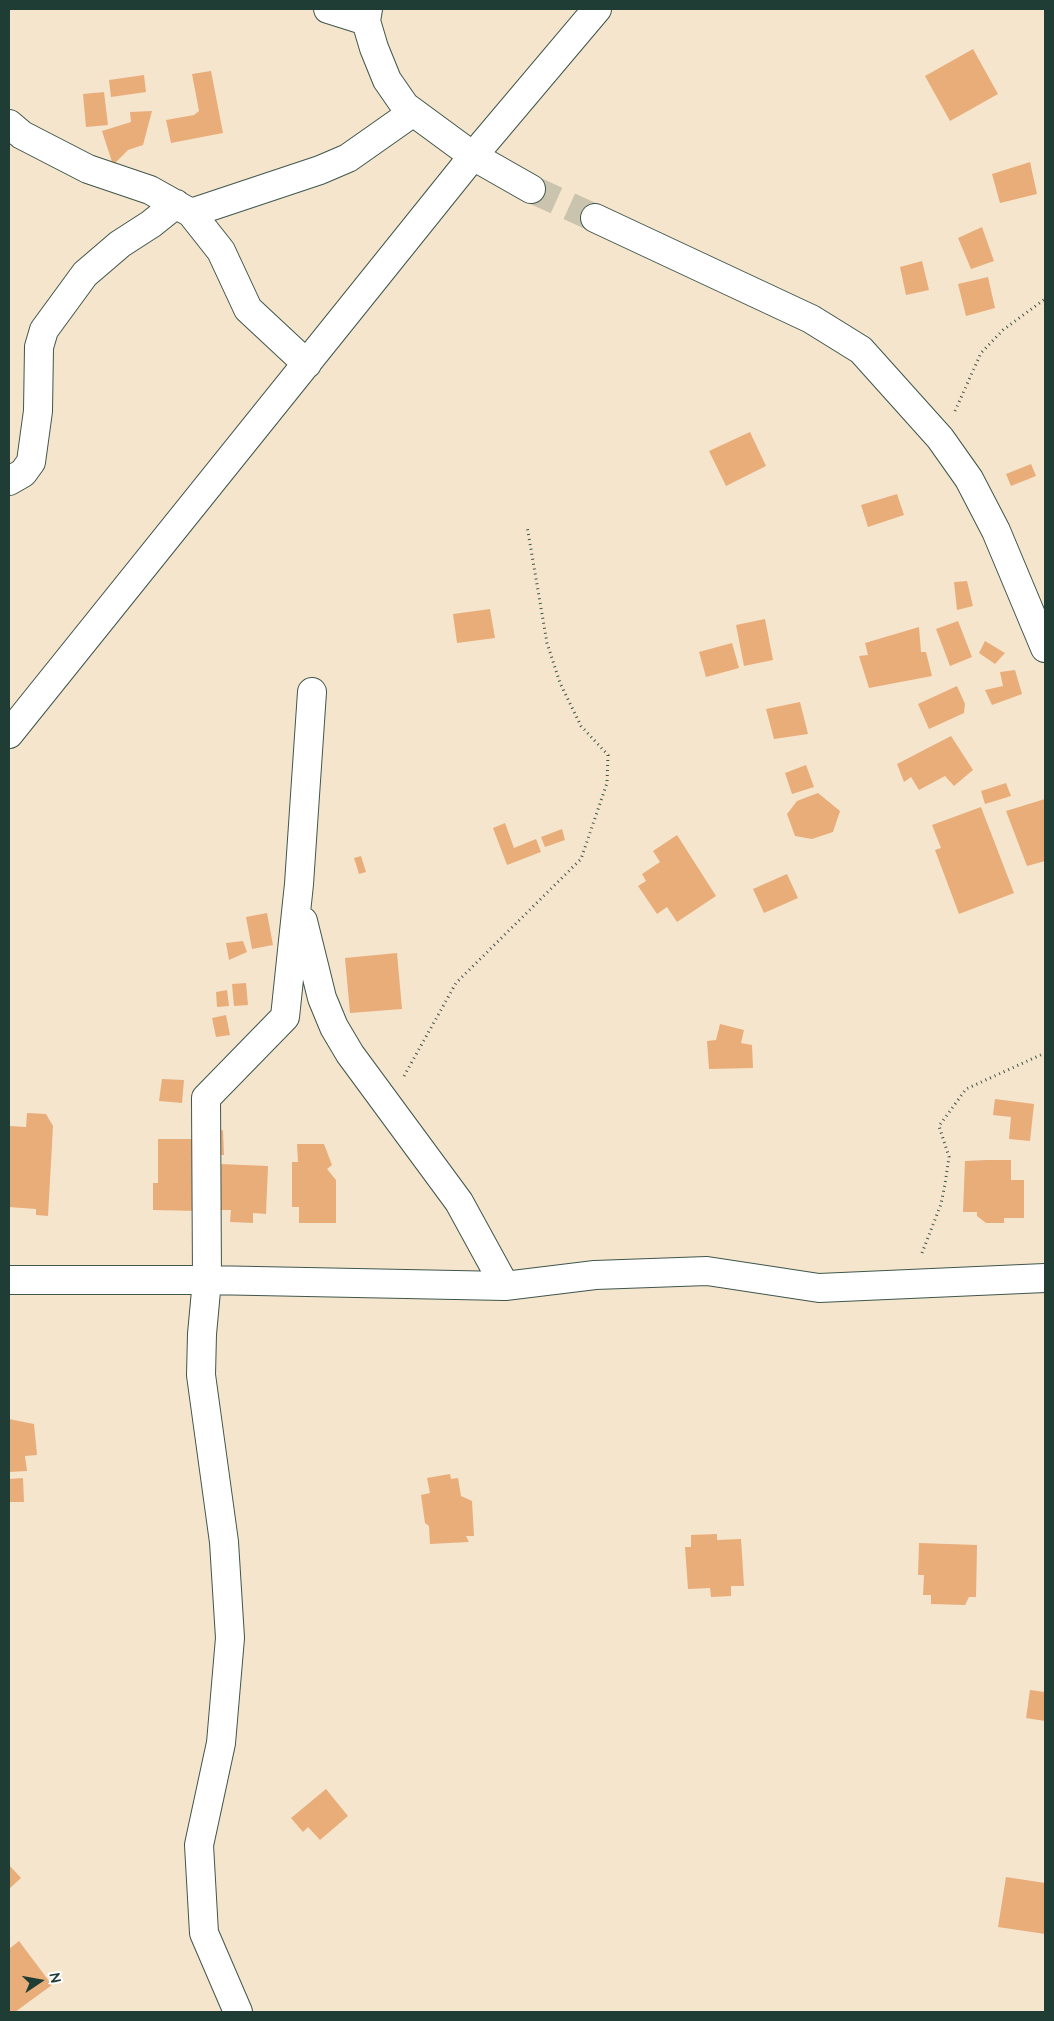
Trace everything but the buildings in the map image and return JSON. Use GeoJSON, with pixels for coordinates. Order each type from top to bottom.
{"type":"FeatureCollection","features":[{"type":"Feature","properties":{"kind":"street"},"geometry":{"type":"LineString","coordinates":[[328,9],[367,15],[374,48],[387,80],[412,113],[474,156],[531,189]]}},
{"type":"Feature","properties":{"kind":"street"},"geometry":{"type":"LineString","coordinates":[[9,734],[474,156],[597,9]]}},
{"type":"Feature","properties":{"kind":"street"},"geometry":{"type":"LineString","coordinates":[[9,481],[23,473],[31,462],[38,412],[39,347],[44,330],[84,274],[120,244],[151,224],[183,208],[320,170],[348,158],[412,113]]}},
{"type":"Feature","properties":{"kind":"street"},"geometry":{"type":"LineString","coordinates":[[9,124],[22,135],[88,168],[150,190],[183,208],[221,251],[248,309],[307,364]]}},
{"type":"Feature","properties":{"kind":"street"},"geometry":{"type":"LineString","coordinates":[[595,218],[811,319],[861,350],[940,438],[969,479],[996,531],[1045,648]]}},
{"type":"Feature","properties":{"kind":"street"},"geometry":{"type":"LineString","coordinates":[[238,2012],[204,1933],[199,1845],[221,1743],[230,1638],[224,1542],[201,1375],[202,1334],[207,1280],[206,1098],[285,1017],[299,884],[312,692]]}},
{"type":"Feature","properties":{"kind":"street"},"geometry":{"type":"LineString","coordinates":[[299,884],[303,922],[322,998],[334,1027],[350,1054],[459,1202],[505,1286]]}},
{"type":"Feature","properties":{"kind":"street"},"geometry":{"type":"LineString","coordinates":[[9,1280],[207,1280],[505,1286],[595,1275],[707,1271],[819,1288],[1045,1278]]}},
{"type":"Feature","properties":{"kind":"path"},"geometry":{"type":"LineString","coordinates":[[940,438],[981,353],[1002,330],[1045,298]]}},
{"type":"Feature","properties":{"kind":"path"},"geometry":{"type":"LineString","coordinates":[[388,1106],[456,983],[581,859],[607,783],[608,756],[590,739],[581,726],[560,682],[550,651],[527,526]]}},
{"type":"Feature","properties":{"kind":"path"},"geometry":{"type":"LineString","coordinates":[[909,1284],[941,1204],[945,1184],[948,1157],[939,1126],[966,1089],[1045,1053]]}},
{"type":"Feature","properties":{"kind":"tunnel"},"geometry":{"type":"LineString","coordinates":[[531,189],[595,218]]}}]}
